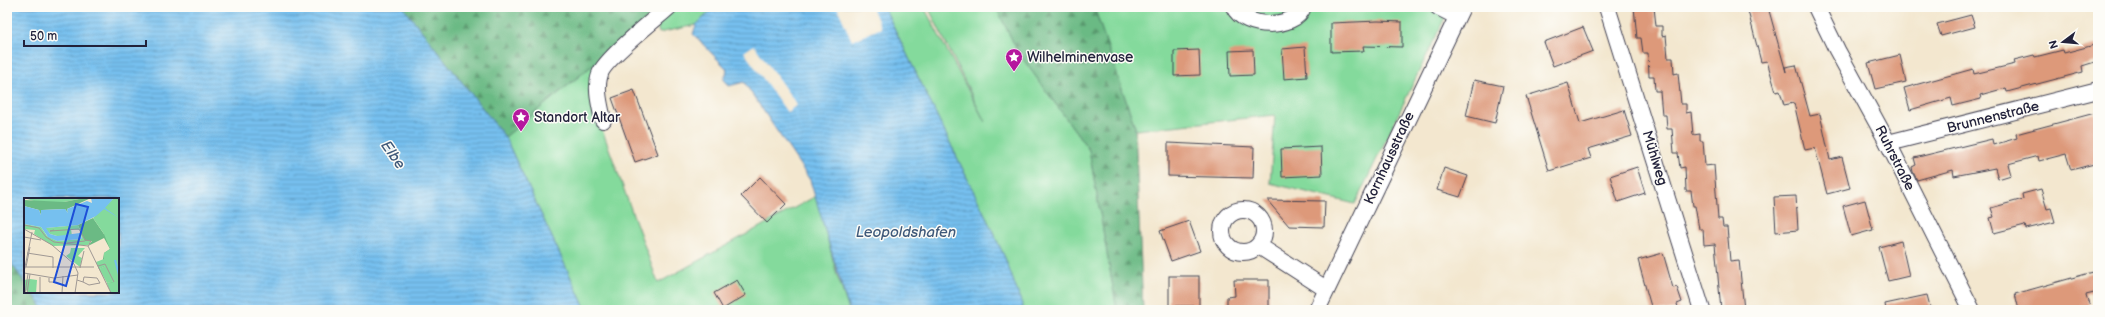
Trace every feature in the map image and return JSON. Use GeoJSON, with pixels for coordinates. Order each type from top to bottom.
{"type":"FeatureCollection","features":[{"type":"Feature","properties":{"kind":"street"},"geometry":{"type":"LineString","coordinates":[[603,120],[598,97],[600,73],[628,42],[669,7]]}},
{"type":"Feature","properties":{"kind":"street"},"geometry":{"type":"LineString","coordinates":[[1234,7],[1242,18],[1249,21],[1270,23],[1290,21],[1297,17],[1304,7]]}},
{"type":"Feature","properties":{"kind":"street"},"geometry":{"type":"LineString","coordinates":[[1438,7],[1459,12]]}},
{"type":"Feature","properties":{"kind":"street","name":"Mühlweg"},"geometry":{"type":"LineString","coordinates":[[1607,7],[1702,310]]}},
{"type":"Feature","properties":{"kind":"street","name":"Ruhrstraße"},"geometry":{"type":"LineString","coordinates":[[1816,7],[1837,50],[1888,143],[1972,310]]}},
{"type":"Feature","properties":{"kind":"street","name":"Kornhausstraße"},"geometry":{"type":"LineString","coordinates":[[1316,310],[1459,12]]}},
{"type":"Feature","properties":{"kind":"street","name":"Brunnenstraße"},"geometry":{"type":"LineString","coordinates":[[1888,143],[2098,90]]}},
{"type":"Feature","properties":{"kind":"street"},"geometry":{"type":"LineString","coordinates":[[1259,246],[1326,289]]}},
{"type":"Feature","properties":{"kind":"green space"},"geometry":{"type":"Polygon","coordinates":[[[403,7],[663,7],[505,137],[403,7]]]}},
{"type":"Feature","properties":{"kind":"green space"},"geometry":{"type":"Polygon","coordinates":[[[663,7],[715,7],[696,25],[659,33],[654,15],[663,7]]]}},
{"type":"Feature","properties":{"kind":"green space"},"geometry":{"type":"Polygon","coordinates":[[[884,7],[924,7],[985,122],[928,7],[996,7],[1018,52],[1089,150],[1117,310],[1024,310],[1005,258],[884,7]]]}},
{"type":"Feature","properties":{"kind":"green space"},"geometry":{"type":"Polygon","coordinates":[[[996,7],[1094,7],[1135,127],[1143,310],[1117,310],[1089,150],[1018,52],[996,7]]]}},
{"type":"Feature","properties":{"kind":"green space"},"geometry":{"type":"Polygon","coordinates":[[[1094,7],[1450,7],[1355,204],[1270,183],[1275,115],[1136,130],[1094,7]]]}},
{"type":"Feature","properties":{"kind":"green space"},"geometry":{"type":"Polygon","coordinates":[[[615,47],[595,110],[658,283],[816,196],[837,275],[849,310],[586,310],[505,137],[615,47]]]}},
{"type":"Feature","properties":{"kind":"green space"},"geometry":{"type":"Polygon","coordinates":[[[7,257],[24,282],[24,293],[33,293],[44,310],[7,310],[7,257]]]}},
{"type":"Feature","properties":{"kind":"water","name":"Elbe"},"geometry":{"type":"Polygon","coordinates":[[[7,7],[403,7],[505,137],[586,310],[44,310],[33,293],[119,293],[119,198],[24,198],[24,282],[7,257],[7,7]]]}},
{"type":"Feature","properties":{"kind":"water","name":"Leopoldshafen"},"geometry":{"type":"Polygon","coordinates":[[[715,7],[884,7],[1005,258],[1024,310],[849,310],[810,180],[744,82],[729,86],[723,78],[726,75],[727,69],[693,34],[696,25],[715,7]]]}},
{"type":"Feature","properties":{"kind":"pier"},"geometry":{"type":"Polygon","coordinates":[[[837,7],[872,7],[881,28],[852,41],[837,7]]]}},
{"type":"Feature","properties":{"kind":"pier"},"geometry":{"type":"Polygon","coordinates":[[[754,45],[797,105],[787,112],[744,52],[754,45]]]}},
{"type":"Feature","properties":{"kind":"building"},"geometry":{"type":"Polygon","coordinates":[[[1634,7],[1654,7],[1656,26],[1662,26],[1662,36],[1666,35],[1668,58],[1673,58],[1674,74],[1678,73],[1681,104],[1686,104],[1686,113],[1691,112],[1693,135],[1700,134],[1700,141],[1703,141],[1705,166],[1714,165],[1718,219],[1722,219],[1723,227],[1727,227],[1730,261],[1739,260],[1744,310],[1721,310],[1715,244],[1704,245],[1703,229],[1699,229],[1691,191],[1686,191],[1685,167],[1680,168],[1678,153],[1674,153],[1672,129],[1667,129],[1666,115],[1662,115],[1660,91],[1655,91],[1654,76],[1649,76],[1648,53],[1643,53],[1641,38],[1637,38],[1634,7]]]}},
{"type":"Feature","properties":{"kind":"building"},"geometry":{"type":"Polygon","coordinates":[[[1747,7],[1768,7],[1786,72],[1785,67],[1796,65],[1810,116],[1820,114],[1830,160],[1842,157],[1850,188],[1827,194],[1815,148],[1805,150],[1794,103],[1784,105],[1780,91],[1776,92],[1767,61],[1761,62],[1747,7]]]}},
{"type":"Feature","properties":{"kind":"building"},"geometry":{"type":"Polygon","coordinates":[[[1971,15],[1975,27],[1941,36],[1937,24],[1971,15]]]}},
{"type":"Feature","properties":{"kind":"building"},"geometry":{"type":"Polygon","coordinates":[[[1378,21],[1402,22],[1402,47],[1363,46],[1364,51],[1331,52],[1331,23],[1378,21]]]}},
{"type":"Feature","properties":{"kind":"building"},"geometry":{"type":"Polygon","coordinates":[[[1583,27],[1593,51],[1553,66],[1544,42],[1583,27]]]}},
{"type":"Feature","properties":{"kind":"building"},"geometry":{"type":"Polygon","coordinates":[[[2098,44],[2098,61],[2082,66],[2083,72],[2007,92],[2006,88],[1980,95],[1981,99],[1953,106],[1951,98],[1910,110],[1904,88],[1973,69],[1974,74],[2015,64],[2014,60],[2034,55],[2035,57],[2063,50],[2064,53],[2098,44]]]}},
{"type":"Feature","properties":{"kind":"building"},"geometry":{"type":"Polygon","coordinates":[[[1305,47],[1307,77],[1284,79],[1282,49],[1305,47]]]}},
{"type":"Feature","properties":{"kind":"building"},"geometry":{"type":"Polygon","coordinates":[[[1199,50],[1200,75],[1174,76],[1174,51],[1199,50]]]}},
{"type":"Feature","properties":{"kind":"building"},"geometry":{"type":"Polygon","coordinates":[[[1253,50],[1254,75],[1230,76],[1229,51],[1253,50]]]}},
{"type":"Feature","properties":{"kind":"building"},"geometry":{"type":"Polygon","coordinates":[[[1900,55],[1906,82],[1875,89],[1868,63],[1900,55]]]}},
{"type":"Feature","properties":{"kind":"building"},"geometry":{"type":"Polygon","coordinates":[[[1474,80],[1503,86],[1495,123],[1466,116],[1474,80]]]}},
{"type":"Feature","properties":{"kind":"building"},"geometry":{"type":"Polygon","coordinates":[[[1568,83],[1580,123],[1624,110],[1632,136],[1588,149],[1591,158],[1549,171],[1526,96],[1568,83]]]}},
{"type":"Feature","properties":{"kind":"building"},"geometry":{"type":"Polygon","coordinates":[[[634,90],[658,154],[635,162],[612,98],[634,90]]]}},
{"type":"Feature","properties":{"kind":"building"},"geometry":{"type":"Polygon","coordinates":[[[2095,113],[2098,126],[2098,163],[2071,170],[2066,154],[2039,161],[2038,156],[2008,164],[2011,175],[1998,179],[1995,168],[1954,176],[1953,170],[1917,180],[1913,172],[1912,167],[1916,165],[1914,158],[1992,139],[1993,145],[2017,138],[2016,134],[2095,113]]]}},
{"type":"Feature","properties":{"kind":"building"},"geometry":{"type":"Polygon","coordinates":[[[1168,143],[1254,147],[1253,178],[1168,176],[1168,143]]]}},
{"type":"Feature","properties":{"kind":"building"},"geometry":{"type":"Polygon","coordinates":[[[1321,147],[1322,175],[1282,177],[1281,149],[1321,147]]]}},
{"type":"Feature","properties":{"kind":"building"},"geometry":{"type":"Polygon","coordinates":[[[1637,167],[1645,193],[1618,202],[1610,176],[1637,167]]]}},
{"type":"Feature","properties":{"kind":"building"},"geometry":{"type":"Polygon","coordinates":[[[1444,168],[1468,176],[1460,197],[1437,190],[1444,168]]]}},
{"type":"Feature","properties":{"kind":"building"},"geometry":{"type":"Polygon","coordinates":[[[760,177],[786,204],[767,223],[741,196],[760,177]]]}},
{"type":"Feature","properties":{"kind":"building"},"geometry":{"type":"Polygon","coordinates":[[[2041,189],[2047,209],[2051,208],[2055,222],[2026,229],[2025,225],[1994,233],[1990,218],[1994,217],[1991,208],[2023,199],[2022,194],[2041,189]]]}},
{"type":"Feature","properties":{"kind":"building"},"geometry":{"type":"Polygon","coordinates":[[[1796,196],[1798,230],[1776,232],[1774,197],[1796,196]]]}},
{"type":"Feature","properties":{"kind":"building"},"geometry":{"type":"Polygon","coordinates":[[[1267,200],[1325,201],[1324,227],[1289,226],[1267,200]]]}},
{"type":"Feature","properties":{"kind":"building"},"geometry":{"type":"Polygon","coordinates":[[[1865,200],[1873,230],[1851,236],[1843,206],[1865,200]]]}},
{"type":"Feature","properties":{"kind":"building"},"geometry":{"type":"Polygon","coordinates":[[[1189,221],[1200,251],[1171,261],[1160,231],[1189,221]]]}},
{"type":"Feature","properties":{"kind":"building"},"geometry":{"type":"Polygon","coordinates":[[[1901,241],[1909,276],[1888,281],[1879,247],[1901,241]]]}},
{"type":"Feature","properties":{"kind":"building"},"geometry":{"type":"Polygon","coordinates":[[[1663,253],[1673,288],[1677,287],[1682,302],[1677,304],[1679,310],[1652,310],[1646,289],[1638,260],[1663,253]]]}},
{"type":"Feature","properties":{"kind":"building"},"geometry":{"type":"Polygon","coordinates":[[[2093,272],[2098,292],[2086,295],[2090,307],[2077,310],[2019,310],[2015,294],[2093,272]]]}},
{"type":"Feature","properties":{"kind":"building"},"geometry":{"type":"Polygon","coordinates":[[[1169,276],[1199,276],[1199,306],[1169,306],[1169,276]]]}},
{"type":"Feature","properties":{"kind":"building"},"geometry":{"type":"Polygon","coordinates":[[[737,280],[746,295],[723,309],[714,293],[737,280]]]}},
{"type":"Feature","properties":{"kind":"building"},"geometry":{"type":"Polygon","coordinates":[[[1234,280],[1269,280],[1269,310],[1227,310],[1227,297],[1235,296],[1234,280]]]}},
{"type":"Feature","properties":{"kind":"building"},"geometry":{"type":"Polygon","coordinates":[[[1927,295],[1931,310],[1886,310],[1885,304],[1927,295]]]}},
{"type":"Feature","properties":{"kind":"place","name":"Wilhelminenvase"},"geometry":{"type":"Point","coordinates":[1014,72]}},
{"type":"Feature","properties":{"kind":"place","name":"Standort Altar"},"geometry":{"type":"Point","coordinates":[521,132]}}]}
